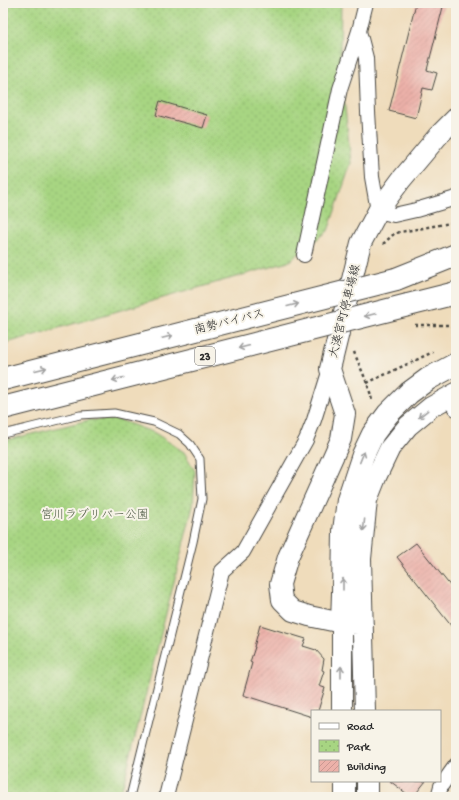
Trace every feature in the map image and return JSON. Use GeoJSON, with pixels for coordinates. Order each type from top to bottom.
{"type":"FeatureCollection","features":[{"type":"Feature","properties":{"kind":"highway"},"geometry":{"type":"LineString","coordinates":[[396,279],[456,255]]}},
{"type":"Feature","properties":{"kind":"highway","name":"南勢バイパス"},"geometry":{"type":"LineString","coordinates":[[3,379],[456,264]]}},
{"type":"Feature","properties":{"kind":"highway","name":"23"},"geometry":{"type":"LineString","coordinates":[[3,408],[408,315],[456,293]]}},
{"type":"Feature","properties":{"kind":"highway"},"geometry":{"type":"LineString","coordinates":[[408,315],[456,301]]}},
{"type":"Feature","properties":{"kind":"highway"},"geometry":{"type":"LineString","coordinates":[[342,623],[344,524],[348,500],[362,455],[373,434],[388,414],[409,393],[428,379],[456,364]]}},
{"type":"Feature","properties":{"kind":"main road","name":"大湊宮町停車場線"},"geometry":{"type":"LineString","coordinates":[[363,624],[342,623],[293,611],[282,600],[280,584],[288,557],[341,439],[345,414],[330,369],[361,244],[378,211],[401,180],[438,136],[456,118]]}},
{"type":"Feature","properties":{"kind":"main road"},"geometry":{"type":"LineString","coordinates":[[365,710],[361,559],[367,500],[390,448],[408,426],[431,407],[453,400]]}},
{"type":"Feature","properties":{"kind":"main road"},"geometry":{"type":"LineString","coordinates":[[342,623],[342,710]]}},
{"type":"Feature","properties":{"kind":"main road"},"geometry":{"type":"LineString","coordinates":[[344,782],[345,797]]}},
{"type":"Feature","properties":{"kind":"main road"},"geometry":{"type":"LineString","coordinates":[[367,782],[367,797]]}},
{"type":"Feature","properties":{"kind":"street"},"geometry":{"type":"LineString","coordinates":[[304,255],[340,89],[359,31],[366,3]]}},
{"type":"Feature","properties":{"kind":"street"},"geometry":{"type":"LineString","coordinates":[[359,31],[366,58],[372,177],[378,211],[394,214],[416,210],[456,198]]}},
{"type":"Feature","properties":{"kind":"street"},"geometry":{"type":"LineString","coordinates":[[166,797],[222,571],[242,552],[306,440],[330,369]]}},
{"type":"Feature","properties":{"kind":"street"},"geometry":{"type":"LineString","coordinates":[[438,797],[441,786],[456,765]]}},
{"type":"Feature","properties":{"kind":"lane"},"geometry":{"type":"LineString","coordinates":[[3,434],[80,415],[114,412],[154,422],[179,434],[190,444],[200,459],[202,499],[193,542],[130,797]]}},
{"type":"Feature","properties":{"kind":"path"},"geometry":{"type":"LineString","coordinates":[[395,233],[456,222]]}},
{"type":"Feature","properties":{"kind":"path"},"geometry":{"type":"LineString","coordinates":[[408,315],[456,324]]}},
{"type":"Feature","properties":{"kind":"path"},"geometry":{"type":"LineString","coordinates":[[367,383],[437,351]]}},
{"type":"Feature","properties":{"kind":"green space"},"geometry":{"type":"Polygon","coordinates":[[[3,3],[341,3],[340,61],[351,163],[328,231],[288,262],[3,344],[3,3]]]}},
{"type":"Feature","properties":{"kind":"green space","name":"宮川ラブリバー公園"},"geometry":{"type":"Polygon","coordinates":[[[117,419],[155,433],[184,452],[195,471],[193,506],[120,797],[3,797],[3,441],[89,420],[117,419]]]}},
{"type":"Feature","properties":{"kind":"building"},"geometry":{"type":"Polygon","coordinates":[[[416,3],[444,3],[427,70],[437,73],[432,90],[423,88],[416,118],[389,111],[416,3]]]}},
{"type":"Feature","properties":{"kind":"building"},"geometry":{"type":"Polygon","coordinates":[[[160,101],[207,115],[203,128],[156,115],[160,101]]]}},
{"type":"Feature","properties":{"kind":"building"},"geometry":{"type":"Polygon","coordinates":[[[416,543],[456,593],[456,632],[397,557],[416,543]]]}},
{"type":"Feature","properties":{"kind":"building"},"geometry":{"type":"Polygon","coordinates":[[[260,625],[306,639],[303,646],[316,650],[324,659],[322,670],[324,671],[319,686],[325,688],[318,710],[311,710],[311,717],[243,695],[252,663],[250,662],[260,625]]]}},
{"type":"Feature","properties":{"kind":"building"},"geometry":{"type":"Polygon","coordinates":[[[391,782],[425,782],[413,797],[391,782]]]}}]}
